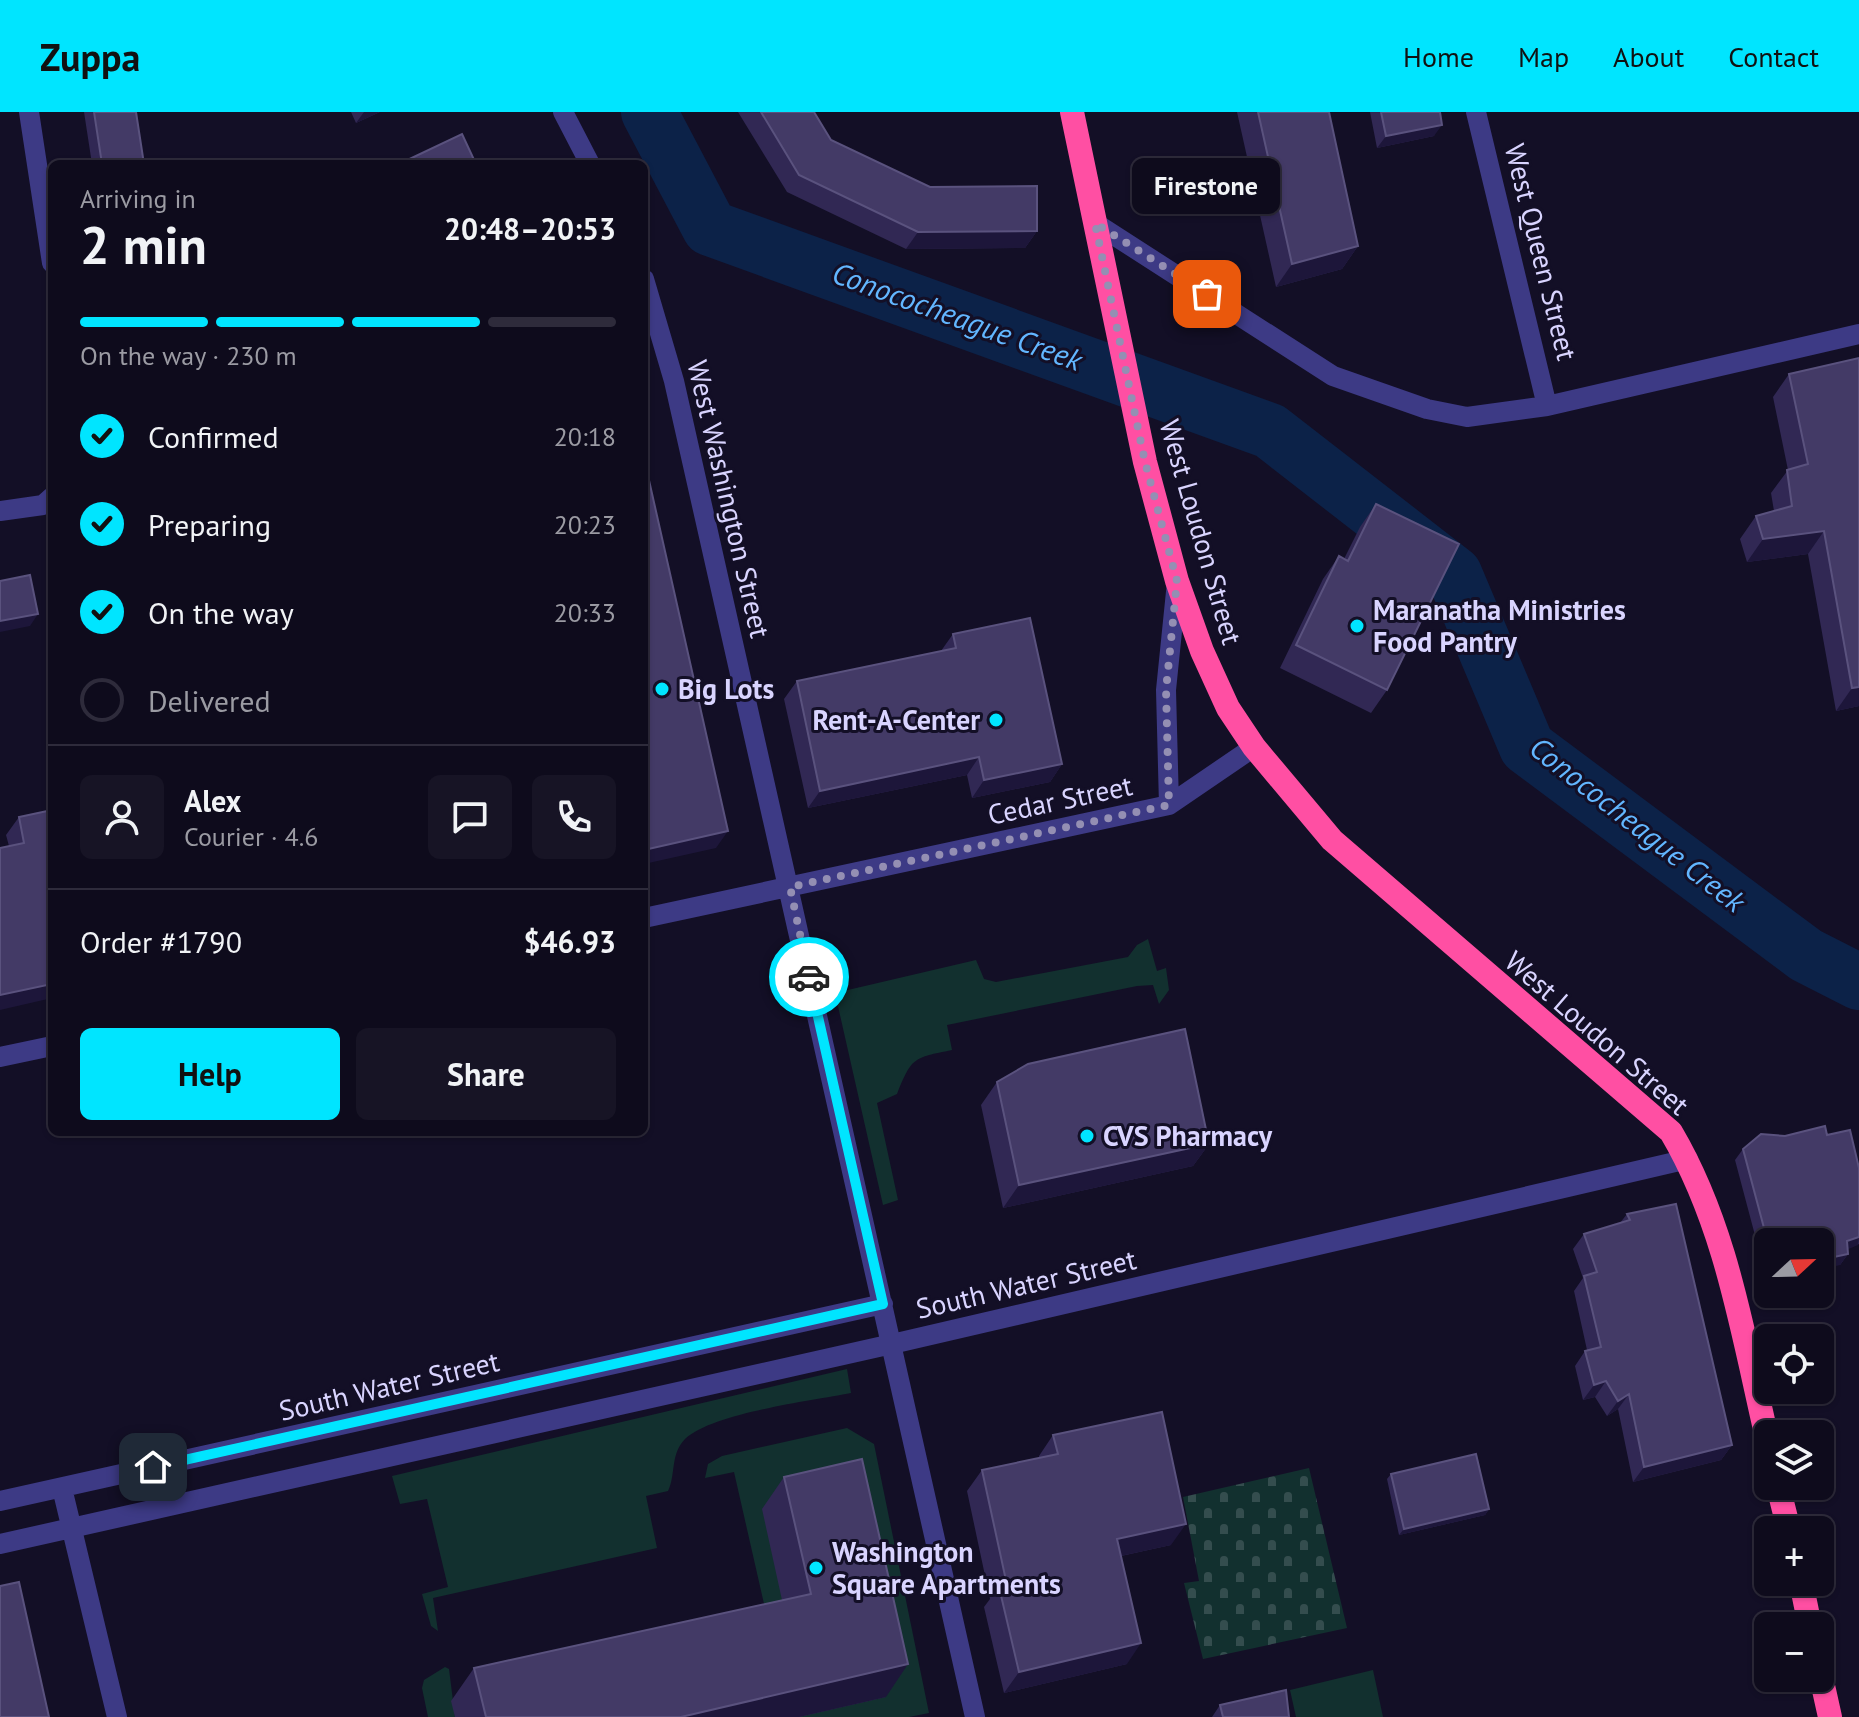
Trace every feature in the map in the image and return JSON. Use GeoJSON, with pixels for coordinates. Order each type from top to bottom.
{"type":"FeatureCollection","features":[{"type":"Feature","properties":{"kind":"highway","name":"West Loudon Street"},"geometry":{"type":"LineString","coordinates":[[1072,112],[1145,462],[1177,581],[1215,679],[1254,747],[1332,840],[1671,1132],[1688,1159]]}},
{"type":"Feature","properties":{"kind":"highway"},"geometry":{"type":"LineString","coordinates":[[1688,1159],[1720,1238],[1763,1420]]}},
{"type":"Feature","properties":{"kind":"highway"},"geometry":{"type":"LineString","coordinates":[[1824,1692],[1830,1717]]}},
{"type":"Feature","properties":{"kind":"street"},"geometry":{"type":"LineString","coordinates":[[29,112],[48,237]]}},
{"type":"Feature","properties":{"kind":"street"},"geometry":{"type":"LineString","coordinates":[[563,112],[588,160]]}},
{"type":"Feature","properties":{"kind":"street","name":"West Queen Street"},"geometry":{"type":"LineString","coordinates":[[1476,112],[1547,406]]}},
{"type":"Feature","properties":{"kind":"street"},"geometry":{"type":"LineString","coordinates":[[1095,223],[1333,376],[1427,409],[1467,417],[1547,406],[1859,334]]}},
{"type":"Feature","properties":{"kind":"street","name":"West Washington Street"},"geometry":{"type":"LineString","coordinates":[[648,293],[674,381],[975,1717]]}},
{"type":"Feature","properties":{"kind":"street"},"geometry":{"type":"LineString","coordinates":[[0,511],[43,505],[48,501]]}},
{"type":"Feature","properties":{"kind":"street","name":"Cedar Street"},"geometry":{"type":"LineString","coordinates":[[648,917],[1169,805],[1166,690],[1177,581]]}},
{"type":"Feature","properties":{"kind":"street"},"geometry":{"type":"LineString","coordinates":[[1169,805],[1190,794],[1254,747]]}},
{"type":"Feature","properties":{"kind":"street"},"geometry":{"type":"LineString","coordinates":[[0,1057],[48,1047]]}},
{"type":"Feature","properties":{"kind":"street","name":"South Water Street"},"geometry":{"type":"LineString","coordinates":[[0,1544],[892,1344],[1688,1159]]}},
{"type":"Feature","properties":{"kind":"street","name":"South Water Street"},"geometry":{"type":"LineString","coordinates":[[0,1501],[883,1304]]}},
{"type":"Feature","properties":{"kind":"street"},"geometry":{"type":"LineString","coordinates":[[62,1488],[117,1717]]}},
{"type":"Feature","properties":{"kind":"green space"},"geometry":{"type":"Polygon","coordinates":[[[1148,939],[1157,971],[1166,968],[1169,990],[1159,1004],[1153,985],[1137,986],[947,1025],[952,1050],[916,1061],[906,1073],[897,1094],[877,1103],[898,1200],[883,1205],[835,993],[976,960],[984,979],[996,982],[1128,957],[1137,945],[1148,939]]]}},
{"type":"Feature","properties":{"kind":"green space"},"geometry":{"type":"Polygon","coordinates":[[[847,1369],[851,1393],[739,1415],[698,1430],[685,1439],[677,1451],[668,1491],[646,1496],[657,1548],[433,1598],[438,1631],[431,1626],[422,1594],[448,1587],[427,1499],[400,1504],[392,1476],[847,1369]]]}},
{"type":"Feature","properties":{"kind":"green space"},"geometry":{"type":"Polygon","coordinates":[[[847,1428],[874,1444],[929,1713],[909,1717],[799,1717],[788,1626],[770,1630],[734,1472],[705,1478],[708,1464],[722,1456],[847,1428]]]}},
{"type":"Feature","properties":{"kind":"green space"},"geometry":{"type":"Polygon","coordinates":[[[1309,1468],[1347,1628],[1203,1659],[1184,1583],[1199,1581],[1183,1497],[1309,1468]]]}},
{"type":"Feature","properties":{"kind":"green space"},"geometry":{"type":"Polygon","coordinates":[[[445,1667],[449,1669],[455,1717],[428,1717],[422,1688],[424,1680],[445,1667]]]}},
{"type":"Feature","properties":{"kind":"green space"},"geometry":{"type":"Polygon","coordinates":[[[1373,1670],[1383,1717],[1296,1717],[1290,1690],[1373,1670]]]}},
{"type":"Feature","properties":{"kind":"building"},"geometry":{"type":"Polygon","coordinates":[[[94,112],[136,112],[143,160],[101,160],[94,112]]]}},
{"type":"Feature","properties":{"kind":"building"},"geometry":{"type":"Polygon","coordinates":[[[761,112],[814,112],[831,140],[930,187],[1037,186],[1037,231],[918,232],[799,175],[761,112]]]}},
{"type":"Feature","properties":{"kind":"building"},"geometry":{"type":"Polygon","coordinates":[[[1258,112],[1329,112],[1358,246],[1292,264],[1258,112]]]}},
{"type":"Feature","properties":{"kind":"building"},"geometry":{"type":"Polygon","coordinates":[[[1381,112],[1440,112],[1442,125],[1386,136],[1381,112]]]}},
{"type":"Feature","properties":{"kind":"building"},"geometry":{"type":"Polygon","coordinates":[[[462,134],[474,160],[407,160],[462,134]]]}},
{"type":"Feature","properties":{"kind":"building"},"geometry":{"type":"Polygon","coordinates":[[[1859,358],[1859,687],[1852,688],[1824,531],[1763,539],[1756,516],[1792,506],[1787,470],[1808,464],[1789,374],[1859,358]]]}},
{"type":"Feature","properties":{"kind":"building","name":"Big Lots"},"geometry":{"type":"Polygon","coordinates":[[[648,476],[728,831],[648,849],[648,476]]]}},
{"type":"Feature","properties":{"kind":"building","name":"Maranatha Ministries Food Pantry"},"geometry":{"type":"Polygon","coordinates":[[[1376,504],[1459,544],[1387,690],[1296,645],[1339,556],[1348,561],[1376,504]]]}},
{"type":"Feature","properties":{"kind":"building"},"geometry":{"type":"Polygon","coordinates":[[[30,575],[38,614],[0,621],[0,581],[30,575]]]}},
{"type":"Feature","properties":{"kind":"building"},"geometry":{"type":"Polygon","coordinates":[[[1030,618],[1062,764],[984,780],[979,757],[820,791],[797,681],[956,648],[953,634],[1030,618]]]}},
{"type":"Feature","properties":{"kind":"building"},"geometry":{"type":"Polygon","coordinates":[[[48,811],[48,985],[0,995],[0,848],[24,843],[19,817],[48,811]]]}},
{"type":"Feature","properties":{"kind":"building","name":"CVS Pharmacy"},"geometry":{"type":"Polygon","coordinates":[[[1185,1029],[1209,1144],[1019,1185],[997,1082],[1028,1064],[1185,1029]]]}},
{"type":"Feature","properties":{"kind":"building"},"geometry":{"type":"Polygon","coordinates":[[[1825,1126],[1827,1135],[1850,1130],[1859,1168],[1859,1237],[1847,1241],[1848,1254],[1834,1257],[1834,1228],[1764,1228],[1743,1149],[1761,1134],[1785,1136],[1825,1126]]]}},
{"type":"Feature","properties":{"kind":"building"},"geometry":{"type":"Polygon","coordinates":[[[1676,1204],[1732,1445],[1644,1467],[1629,1394],[1618,1401],[1606,1381],[1594,1385],[1585,1351],[1601,1347],[1584,1276],[1597,1272],[1584,1234],[1630,1220],[1627,1214],[1676,1204]]]}},
{"type":"Feature","properties":{"kind":"building"},"geometry":{"type":"Polygon","coordinates":[[[1162,1412],[1186,1524],[1117,1539],[1141,1643],[1019,1672],[999,1587],[1007,1585],[982,1470],[1058,1454],[1053,1435],[1162,1412]]]}},
{"type":"Feature","properties":{"kind":"building"},"geometry":{"type":"Polygon","coordinates":[[[1476,1454],[1489,1509],[1404,1529],[1391,1474],[1476,1454]]]}},
{"type":"Feature","properties":{"kind":"building","name":"Washington Square Apartments"},"geometry":{"type":"Polygon","coordinates":[[[862,1459],[908,1664],[681,1717],[486,1717],[474,1668],[811,1594],[784,1477],[862,1459]]]}},
{"type":"Feature","properties":{"kind":"building"},"geometry":{"type":"Polygon","coordinates":[[[19,1582],[49,1717],[0,1717],[0,1586],[19,1582]]]}},
{"type":"Feature","properties":{"kind":"building"},"geometry":{"type":"Polygon","coordinates":[[[1286,1690],[1289,1717],[1223,1717],[1220,1705],[1286,1690]]]}},
{"type":"Feature","properties":{"kind":"waterway","name":"Conococheague Creek"},"geometry":{"type":"LineString","coordinates":[[649,112],[710,228],[1270,431],[1454,574],[1527,747],[1806,955],[1859,982]]}},
{"type":"Feature","properties":{"kind":"way so far"},"geometry":{"type":"LineString","coordinates":[[809,977],[790,887],[1169,805],[1166,690],[1177,581],[1145,462],[1095,223],[1207,294]]}},
{"type":"Feature","properties":{"kind":"place","name":"Firestone"},"geometry":{"type":"Point","coordinates":[1207,294]}},
{"type":"Feature","properties":{"kind":"place","name":"Maranatha Ministries Food Pantry"},"geometry":{"type":"Point","coordinates":[1357,626]}},
{"type":"Feature","properties":{"kind":"place","name":"Big Lots"},"geometry":{"type":"Point","coordinates":[662,689]}},
{"type":"Feature","properties":{"kind":"place","name":"Rent-A-Center"},"geometry":{"type":"Point","coordinates":[996,720]}},
{"type":"Feature","properties":{"kind":"place","name":"CVS Pharmacy"},"geometry":{"type":"Point","coordinates":[1087,1136]}},
{"type":"Feature","properties":{"kind":"place","name":"Washington Square Apartments"},"geometry":{"type":"Point","coordinates":[816,1568]}},
{"type":"Feature","properties":{"kind":"route"},"geometry":{"type":"LineString","coordinates":[[153,1467],[883,1304],[809,977]]}}]}
